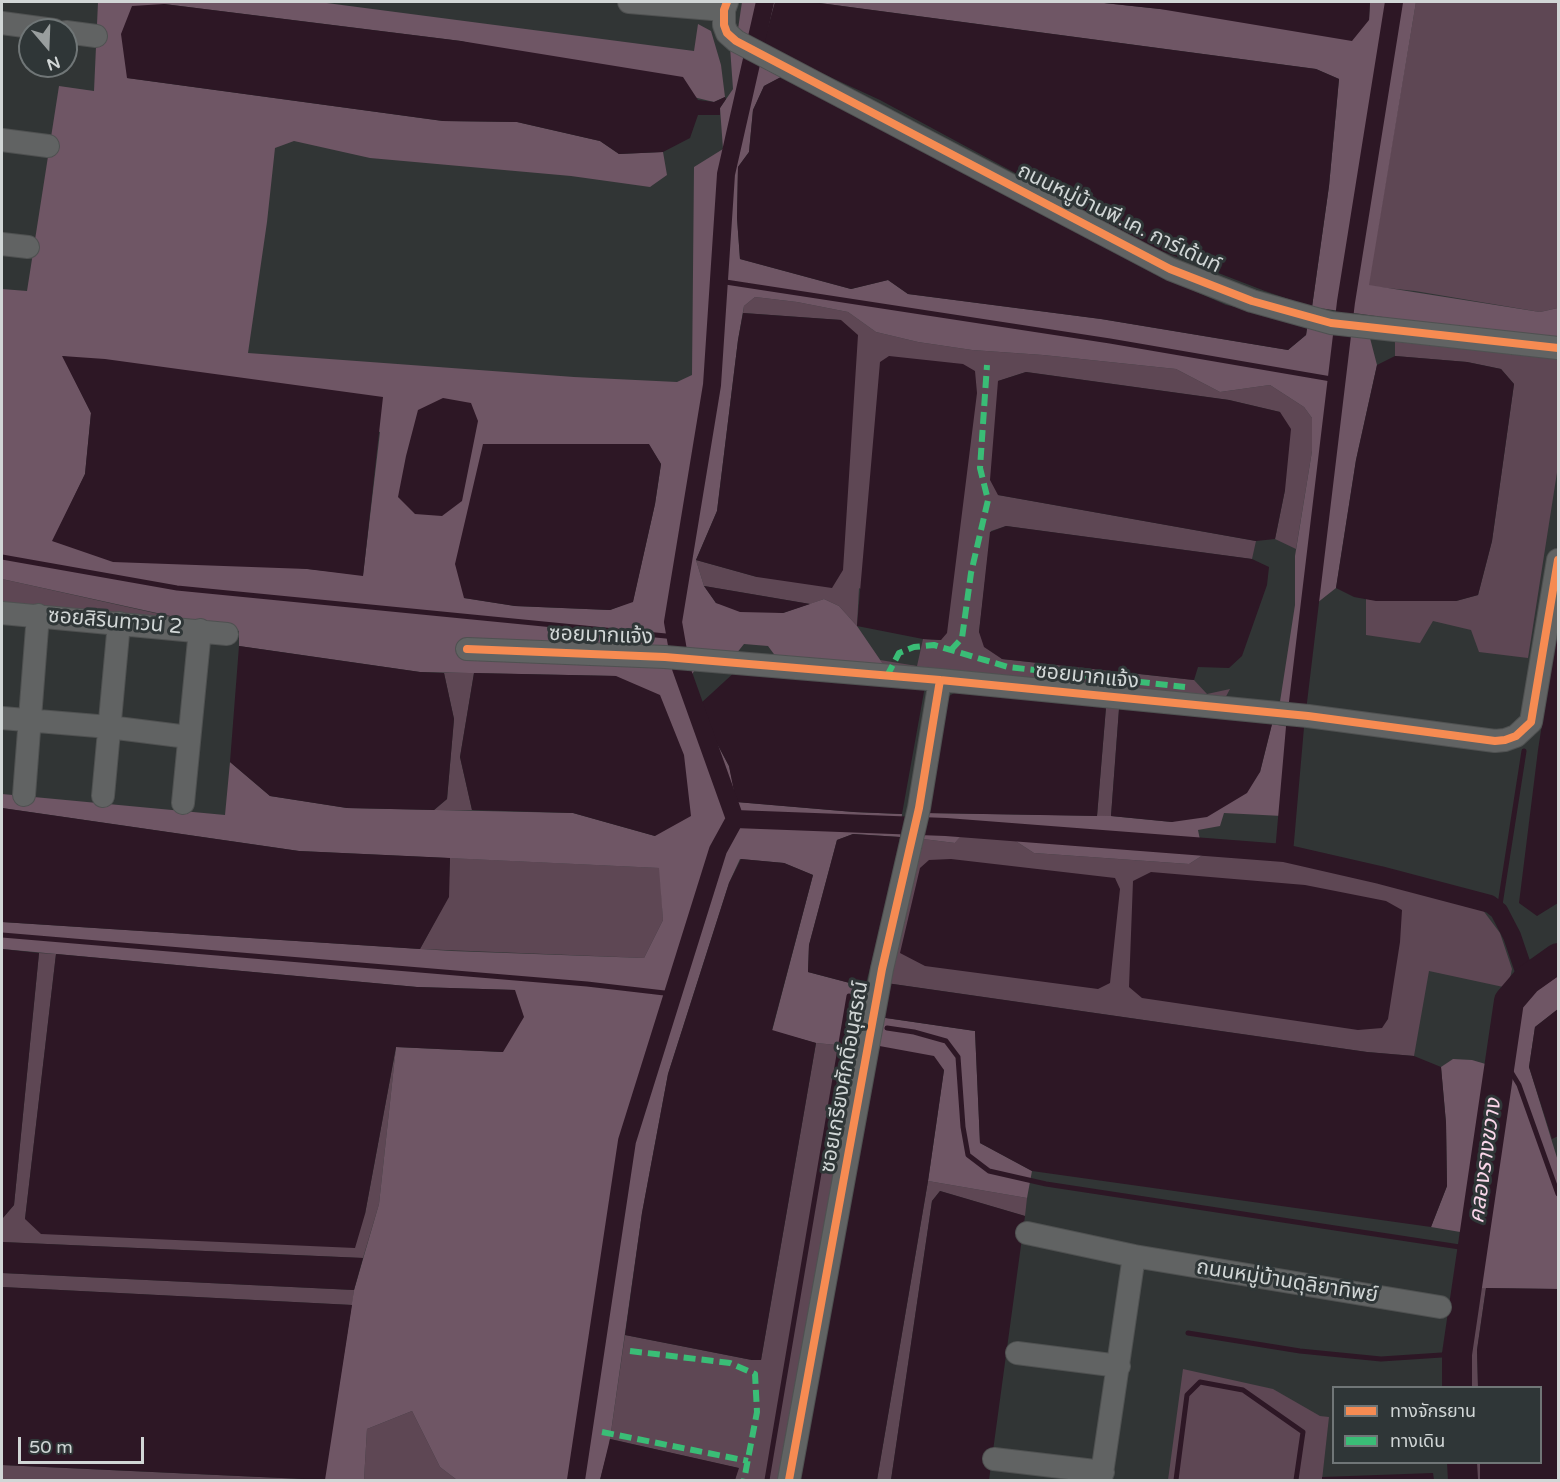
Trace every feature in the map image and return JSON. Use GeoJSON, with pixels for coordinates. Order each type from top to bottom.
{"type":"FeatureCollection","features":[{"type":"Feature","properties":{"kind":"street"},"geometry":{"type":"LineString","coordinates":[[629,2],[725,6]]}},
{"type":"Feature","properties":{"kind":"street","name":"ถนนหมู่บ้านพี.เค. การ์เด้นท์"},"geometry":{"type":"LineString","coordinates":[[725,6],[727,33],[736,41],[1170,269],[1252,301],[1332,323],[1558,348]]}},
{"type":"Feature","properties":{"kind":"street"},"geometry":{"type":"LineString","coordinates":[[2,23],[18,25]]}},
{"type":"Feature","properties":{"kind":"street"},"geometry":{"type":"LineString","coordinates":[[78,34],[96,36]]}},
{"type":"Feature","properties":{"kind":"street"},"geometry":{"type":"LineString","coordinates":[[2,141],[48,146]]}},
{"type":"Feature","properties":{"kind":"street"},"geometry":{"type":"LineString","coordinates":[[2,244],[28,247]]}},
{"type":"Feature","properties":{"kind":"street","name":"ซอยมากแจ้ง"},"geometry":{"type":"LineString","coordinates":[[468,649],[665,657],[940,680],[1308,717],[1496,741],[1516,736],[1531,722],[1558,560]]}},
{"type":"Feature","properties":{"kind":"street","name":"ซอยสิรินทาวน์ 2"},"geometry":{"type":"LineString","coordinates":[[2,613],[227,634]]}},
{"type":"Feature","properties":{"kind":"street"},"geometry":{"type":"LineString","coordinates":[[24,795],[38,615]]}},
{"type":"Feature","properties":{"kind":"street"},"geometry":{"type":"LineString","coordinates":[[103,796],[118,623]]}},
{"type":"Feature","properties":{"kind":"street"},"geometry":{"type":"LineString","coordinates":[[183,802],[200,630]]}},
{"type":"Feature","properties":{"kind":"street","name":"ซอยเกรียงศักดิ์อนุสรณ์"},"geometry":{"type":"LineString","coordinates":[[789,1480],[882,969],[919,808],[940,680]]}},
{"type":"Feature","properties":{"kind":"street"},"geometry":{"type":"LineString","coordinates":[[2,718],[109,727],[188,737]]}},
{"type":"Feature","properties":{"kind":"street","name":"ถนนหมู่บ้านดุลิยาทิพย์"},"geometry":{"type":"LineString","coordinates":[[1027,1233],[1134,1256],[1440,1307]]}},
{"type":"Feature","properties":{"kind":"street"},"geometry":{"type":"LineString","coordinates":[[994,1459],[1102,1476],[1134,1256]]}},
{"type":"Feature","properties":{"kind":"street"},"geometry":{"type":"LineString","coordinates":[[1017,1353],[1119,1366]]}},
{"type":"Feature","properties":{"kind":"shaded area"},"geometry":{"type":"Polygon","coordinates":[[[98,2],[319,2],[694,51],[698,24],[711,31],[721,65],[725,97],[714,102],[461,41],[164,4],[127,78],[443,121],[517,122],[600,141],[619,154],[663,152],[667,175],[650,187],[571,176],[370,158],[294,141],[275,148],[248,353],[574,377],[677,382],[692,375],[694,167],[723,149],[720,108],[733,89],[730,47],[781,77],[764,86],[753,110],[749,152],[738,167],[737,218],[740,259],[851,289],[888,280],[908,294],[1101,319],[1288,350],[1306,335],[1308,322],[1370,338],[1377,365],[1356,460],[1336,588],[1317,603],[1302,707],[1279,708],[1295,605],[1295,556],[1312,451],[1312,418],[1304,407],[1270,385],[1220,392],[1176,369],[972,350],[918,342],[876,332],[848,312],[797,302],[755,297],[744,306],[717,511],[696,560],[704,586],[716,603],[783,613],[824,599],[839,606],[857,626],[885,667],[779,661],[768,646],[744,644],[736,654],[695,670],[690,677],[706,723],[729,766],[737,802],[902,814],[900,837],[853,834],[837,840],[809,945],[808,972],[865,987],[857,1047],[816,1043],[772,1031],[813,875],[784,863],[740,859],[729,883],[668,1074],[642,1213],[609,1446],[600,1480],[457,1480],[440,1467],[412,1411],[367,1429],[364,1480],[324,1480],[354,1290],[379,1204],[396,1047],[502,1052],[515,990],[417,987],[2,949],[2,922],[452,951],[644,958],[663,920],[659,868],[299,851],[2,808],[2,794],[225,815],[230,762],[270,796],[347,808],[573,813],[655,836],[616,676],[420,672],[239,646],[239,631],[2,579],[2,289],[27,291],[59,86],[94,91],[98,2]],[[63,356],[91,413],[85,474],[53,541],[363,575],[380,432],[63,356]],[[649,445],[464,598],[515,606],[610,610],[633,601],[655,504],[661,464],[649,445]]]}},
{"type":"Feature","properties":{"kind":"shaded area"},"geometry":{"type":"Polygon","coordinates":[[[742,2],[775,2],[763,46],[738,29],[742,2]]]}},
{"type":"Feature","properties":{"kind":"shaded area"},"geometry":{"type":"Polygon","coordinates":[[[775,2],[812,2],[1316,69],[1339,79],[1329,186],[1312,307],[1156,249],[880,100],[763,46],[775,2]]]}},
{"type":"Feature","properties":{"kind":"shaded area"},"geometry":{"type":"Polygon","coordinates":[[[812,2],[1095,2],[1160,9],[1369,20],[1370,2],[1416,2],[1369,285],[1540,312],[1558,308],[1558,342],[1312,307],[1329,186],[1339,79],[1316,69],[812,2]]]}},
{"type":"Feature","properties":{"kind":"shaded area"},"geometry":{"type":"Polygon","coordinates":[[[1095,2],[1370,2],[1369,20],[1352,41],[1160,9],[1095,2]]]}},
{"type":"Feature","properties":{"kind":"shaded area"},"geometry":{"type":"Polygon","coordinates":[[[1416,2],[1558,2],[1558,308],[1540,312],[1415,291],[1368,286],[1416,2]]]}},
{"type":"Feature","properties":{"kind":"shaded area"},"geometry":{"type":"Polygon","coordinates":[[[164,4],[461,41],[683,77],[698,100],[714,102],[725,97],[726,99],[720,108],[720,115],[698,115],[690,138],[663,152],[619,154],[600,141],[517,122],[443,121],[127,78],[121,34],[132,6],[164,4]]]}},
{"type":"Feature","properties":{"kind":"shaded area"},"geometry":{"type":"Polygon","coordinates":[[[781,77],[1167,279],[1226,305],[1308,322],[1306,335],[1288,350],[1101,319],[908,294],[888,280],[851,289],[740,259],[737,218],[738,167],[749,152],[753,110],[764,86],[781,77]]]}},
{"type":"Feature","properties":{"kind":"shaded area"},"geometry":{"type":"Polygon","coordinates":[[[755,297],[848,312],[876,332],[918,342],[972,350],[1176,369],[1220,392],[1270,385],[1304,407],[1312,418],[1312,451],[1296,549],[1275,539],[1285,490],[1280,412],[1229,400],[1026,372],[998,381],[998,495],[1256,541],[1252,559],[1006,526],[991,531],[979,632],[1002,659],[1194,680],[1207,694],[1230,689],[1222,704],[885,667],[880,660],[917,666],[923,639],[941,640],[859,588],[857,626],[839,606],[824,599],[810,604],[704,586],[696,560],[757,577],[841,320],[743,313],[744,306],[755,297]]]}},
{"type":"Feature","properties":{"kind":"shaded area"},"geometry":{"type":"Polygon","coordinates":[[[743,313],[841,320],[858,335],[843,570],[832,588],[757,577],[696,560],[717,511],[743,313]]]}},
{"type":"Feature","properties":{"kind":"shaded area"},"geometry":{"type":"Polygon","coordinates":[[[1395,339],[1558,359],[1558,466],[1528,658],[1479,652],[1471,630],[1433,621],[1420,643],[1366,635],[1366,599],[1456,601],[1478,595],[1492,541],[1514,384],[1501,369],[1467,362],[1395,356],[1395,339]]]}},
{"type":"Feature","properties":{"kind":"shaded area"},"geometry":{"type":"Polygon","coordinates":[[[62,356],[105,359],[383,397],[363,576],[307,569],[113,562],[52,541],[85,474],[91,413],[62,356]]]}},
{"type":"Feature","properties":{"kind":"shaded area"},"geometry":{"type":"Polygon","coordinates":[[[889,356],[963,364],[975,371],[977,393],[947,633],[941,640],[923,639],[857,626],[880,362],[889,356]]]}},
{"type":"Feature","properties":{"kind":"shaded area"},"geometry":{"type":"Polygon","coordinates":[[[1395,356],[1467,362],[1501,369],[1514,384],[1492,541],[1478,595],[1456,601],[1376,601],[1354,597],[1336,588],[1356,460],[1377,365],[1395,356]]]}},
{"type":"Feature","properties":{"kind":"shaded area"},"geometry":{"type":"Polygon","coordinates":[[[1026,372],[1229,400],[1280,412],[1291,429],[1285,490],[1275,539],[1256,541],[998,495],[990,480],[998,381],[1026,372]]]}},
{"type":"Feature","properties":{"kind":"shaded area"},"geometry":{"type":"Polygon","coordinates":[[[443,398],[471,403],[478,421],[462,501],[442,516],[415,514],[398,497],[406,456],[418,410],[443,398]]]}},
{"type":"Feature","properties":{"kind":"shaded area"},"geometry":{"type":"Polygon","coordinates":[[[483,444],[649,444],[661,464],[655,504],[633,602],[610,610],[515,606],[464,598],[455,564],[483,444]]]}},
{"type":"Feature","properties":{"kind":"shaded area"},"geometry":{"type":"Polygon","coordinates":[[[1006,526],[1252,559],[1269,567],[1267,585],[1242,656],[1229,668],[1198,667],[1194,680],[1002,659],[984,647],[979,632],[990,532],[1006,526]]]}},
{"type":"Feature","properties":{"kind":"shaded area"},"geometry":{"type":"Polygon","coordinates":[[[2,579],[177,618],[2,611],[2,579]]]}},
{"type":"Feature","properties":{"kind":"shaded area"},"geometry":{"type":"Polygon","coordinates":[[[704,586],[810,604],[783,613],[740,612],[716,603],[704,586]]]}},
{"type":"Feature","properties":{"kind":"shaded area"},"geometry":{"type":"Polygon","coordinates":[[[1558,621],[1558,903],[1537,916],[1519,903],[1538,750],[1558,621]]]}},
{"type":"Feature","properties":{"kind":"shaded area"},"geometry":{"type":"Polygon","coordinates":[[[239,646],[420,672],[444,673],[454,719],[447,799],[434,810],[347,808],[270,796],[230,762],[239,646]]]}},
{"type":"Feature","properties":{"kind":"shaded area"},"geometry":{"type":"Polygon","coordinates":[[[737,670],[925,686],[902,814],[736,802],[729,766],[706,723],[700,704],[737,670]]]}},
{"type":"Feature","properties":{"kind":"shaded area"},"geometry":{"type":"Polygon","coordinates":[[[444,673],[474,673],[460,757],[472,810],[434,810],[447,799],[454,719],[444,673]]]}},
{"type":"Feature","properties":{"kind":"shaded area"},"geometry":{"type":"Polygon","coordinates":[[[474,673],[616,676],[660,695],[684,755],[691,816],[655,836],[573,813],[472,810],[460,757],[474,673]]]}},
{"type":"Feature","properties":{"kind":"shaded area"},"geometry":{"type":"Polygon","coordinates":[[[958,691],[1106,707],[1097,816],[926,813],[942,704],[958,691]]]}},
{"type":"Feature","properties":{"kind":"shaded area"},"geometry":{"type":"Polygon","coordinates":[[[1106,707],[1119,709],[1111,816],[1097,816],[1106,707]]]}},
{"type":"Feature","properties":{"kind":"shaded area"},"geometry":{"type":"Polygon","coordinates":[[[1119,709],[1272,724],[1260,772],[1247,793],[1207,817],[1172,822],[1111,816],[1119,709]]]}},
{"type":"Feature","properties":{"kind":"shaded area"},"geometry":{"type":"Polygon","coordinates":[[[1272,724],[1301,729],[1282,816],[1224,813],[1220,826],[1198,830],[1203,855],[1189,864],[1034,853],[1014,840],[962,834],[955,843],[923,839],[926,813],[1111,816],[1172,822],[1260,772],[1272,724]]]}},
{"type":"Feature","properties":{"kind":"shaded area"},"geometry":{"type":"Polygon","coordinates":[[[2,808],[299,851],[450,858],[449,897],[420,949],[2,922],[2,808]]]}},
{"type":"Feature","properties":{"kind":"shaded area"},"geometry":{"type":"Polygon","coordinates":[[[853,834],[900,837],[893,880],[865,987],[808,972],[809,945],[837,840],[853,834]]]}},
{"type":"Feature","properties":{"kind":"shaded area"},"geometry":{"type":"Polygon","coordinates":[[[961,834],[1014,840],[1034,853],[1189,864],[1203,855],[1299,859],[1393,880],[1479,905],[1500,933],[1512,969],[1508,988],[1429,971],[1414,1056],[1367,1052],[886,983],[923,839],[955,843],[961,834]]]}},
{"type":"Feature","properties":{"kind":"shaded area"},"geometry":{"type":"Polygon","coordinates":[[[450,858],[660,868],[663,920],[644,958],[420,949],[448,897],[450,858]]]}},
{"type":"Feature","properties":{"kind":"shaded area"},"geometry":{"type":"Polygon","coordinates":[[[741,859],[784,863],[813,875],[772,1030],[816,1043],[761,1360],[625,1335],[642,1213],[668,1074],[729,883],[741,859]]]}},
{"type":"Feature","properties":{"kind":"shaded area"},"geometry":{"type":"Polygon","coordinates":[[[951,859],[1115,878],[1120,889],[1110,983],[1098,989],[925,966],[900,953],[920,868],[929,860],[951,859]]]}},
{"type":"Feature","properties":{"kind":"shaded area"},"geometry":{"type":"Polygon","coordinates":[[[1151,872],[1305,885],[1386,901],[1402,910],[1400,942],[1388,1019],[1382,1028],[1358,1030],[1142,998],[1129,987],[1133,881],[1151,872]]]}},
{"type":"Feature","properties":{"kind":"shaded area"},"geometry":{"type":"Polygon","coordinates":[[[2,949],[39,953],[14,1205],[2,1219],[2,949]]]}},
{"type":"Feature","properties":{"kind":"shaded area"},"geometry":{"type":"Polygon","coordinates":[[[39,953],[56,954],[25,1219],[365,1214],[396,1047],[379,1204],[363,1258],[2,1242],[2,1219],[14,1205],[39,953]]]}},
{"type":"Feature","properties":{"kind":"shaded area"},"geometry":{"type":"Polygon","coordinates":[[[56,954],[417,987],[515,990],[524,1017],[503,1052],[396,1047],[365,1214],[355,1248],[41,1234],[25,1219],[56,954]]]}},
{"type":"Feature","properties":{"kind":"shaded area"},"geometry":{"type":"Polygon","coordinates":[[[1558,976],[1558,1009],[1535,1027],[1529,1067],[1558,1161],[1558,1289],[1473,1288],[1510,1029],[1530,995],[1558,976]]]}},
{"type":"Feature","properties":{"kind":"shaded area"},"geometry":{"type":"Polygon","coordinates":[[[886,983],[1367,1052],[1414,1056],[1441,1067],[1446,1123],[1447,1186],[1431,1227],[1032,1171],[980,1143],[975,1031],[879,1017],[886,983]]]}},
{"type":"Feature","properties":{"kind":"shaded area"},"geometry":{"type":"Polygon","coordinates":[[[1558,1009],[1558,1136],[1552,1139],[1529,1067],[1535,1027],[1558,1009]]]}},
{"type":"Feature","properties":{"kind":"shaded area"},"geometry":{"type":"Polygon","coordinates":[[[879,1017],[975,1031],[980,1143],[1032,1171],[1027,1198],[928,1181],[944,1070],[874,1045],[879,1017]]]}},
{"type":"Feature","properties":{"kind":"shaded area"},"geometry":{"type":"Polygon","coordinates":[[[816,1043],[857,1047],[778,1480],[735,1480],[738,1468],[610,1439],[625,1335],[761,1360],[816,1043]]]}},
{"type":"Feature","properties":{"kind":"shaded area"},"geometry":{"type":"Polygon","coordinates":[[[874,1045],[934,1056],[944,1070],[928,1181],[877,1480],[798,1480],[874,1045]]]}},
{"type":"Feature","properties":{"kind":"shaded area"},"geometry":{"type":"Polygon","coordinates":[[[1453,1059],[1472,1060],[1489,1065],[1466,1233],[1431,1227],[1447,1186],[1446,1123],[1441,1067],[1453,1059]]]}},
{"type":"Feature","properties":{"kind":"shaded area"},"geometry":{"type":"Polygon","coordinates":[[[928,1181],[1027,1198],[1025,1216],[940,1191],[932,1201],[891,1480],[877,1480],[928,1181]]]}},
{"type":"Feature","properties":{"kind":"shaded area"},"geometry":{"type":"Polygon","coordinates":[[[940,1191],[1025,1216],[989,1480],[891,1480],[932,1201],[940,1191]]]}},
{"type":"Feature","properties":{"kind":"shaded area"},"geometry":{"type":"Polygon","coordinates":[[[2,1242],[363,1258],[354,1290],[2,1273],[2,1242]]]}},
{"type":"Feature","properties":{"kind":"shaded area"},"geometry":{"type":"Polygon","coordinates":[[[2,1273],[354,1290],[352,1305],[2,1287],[2,1273]]]}},
{"type":"Feature","properties":{"kind":"shaded area"},"geometry":{"type":"Polygon","coordinates":[[[2,1287],[352,1305],[325,1480],[2,1465],[2,1287]]]}},
{"type":"Feature","properties":{"kind":"shaded area"},"geometry":{"type":"Polygon","coordinates":[[[1473,1288],[1486,1288],[1477,1350],[1478,1386],[1464,1386],[1473,1288]]]}},
{"type":"Feature","properties":{"kind":"shaded area"},"geometry":{"type":"Polygon","coordinates":[[[1486,1288],[1558,1289],[1558,1480],[1480,1480],[1480,1464],[1542,1464],[1542,1386],[1478,1386],[1477,1350],[1486,1288]]]}},
{"type":"Feature","properties":{"kind":"shaded area"},"geometry":{"type":"Polygon","coordinates":[[[1183,1369],[1273,1389],[1320,1416],[1329,1417],[1322,1480],[1168,1480],[1183,1369]]]}},
{"type":"Feature","properties":{"kind":"shaded area"},"geometry":{"type":"Polygon","coordinates":[[[412,1411],[440,1467],[457,1480],[364,1480],[367,1429],[412,1411]]]}},
{"type":"Feature","properties":{"kind":"shaded area"},"geometry":{"type":"Polygon","coordinates":[[[610,1439],[739,1468],[735,1480],[600,1480],[610,1439]]]}},
{"type":"Feature","properties":{"kind":"shaded area"},"geometry":{"type":"Polygon","coordinates":[[[1467,1464],[1480,1464],[1480,1480],[1468,1480],[1467,1464]]]}},
{"type":"Feature","properties":{"kind":"shaded area"},"geometry":{"type":"Polygon","coordinates":[[[2,1465],[325,1480],[2,1480],[2,1465]]]}},
{"type":"Feature","properties":{"kind":"shaded area"},"geometry":{"type":"Polygon","coordinates":[[[1433,1473],[1434,1480],[1322,1480],[1322,1477],[1433,1473]]]}},
{"type":"Feature","properties":{"kind":"waterway"},"geometry":{"type":"LineString","coordinates":[[735,819],[681,668],[673,622],[712,385],[726,174],[765,2]]}},
{"type":"Feature","properties":{"kind":"waterway"},"geometry":{"type":"LineString","coordinates":[[1284,853],[1295,727],[1346,302],[1394,2]]}},
{"type":"Feature","properties":{"kind":"waterway"},"geometry":{"type":"LineString","coordinates":[[719,281],[1110,341],[1337,380]]}},
{"type":"Feature","properties":{"kind":"waterway"},"geometry":{"type":"LineString","coordinates":[[2,557],[177,588],[676,637]]}},
{"type":"Feature","properties":{"kind":"waterway"},"geometry":{"type":"LineString","coordinates":[[1499,911],[1524,751]]}},
{"type":"Feature","properties":{"kind":"waterway"},"geometry":{"type":"LineString","coordinates":[[576,1480],[627,1141],[718,850],[735,819],[946,827],[1284,853],[1490,904],[1499,911],[1512,936],[1527,980]]}},
{"type":"Feature","properties":{"kind":"waterway"},"geometry":{"type":"LineString","coordinates":[[2,935],[587,984],[673,994]]}},
{"type":"Feature","properties":{"kind":"waterway","name":"คลองรางขวาง"},"geometry":{"type":"LineString","coordinates":[[1457,1386],[1457,1354],[1509,1001],[1527,980],[1558,958]]}},
{"type":"Feature","properties":{"kind":"waterway"},"geometry":{"type":"LineString","coordinates":[[767,1480],[849,996]]}},
{"type":"Feature","properties":{"kind":"waterway"},"geometry":{"type":"LineString","coordinates":[[845,1022],[857,1024]]}},
{"type":"Feature","properties":{"kind":"waterway"},"geometry":{"type":"LineString","coordinates":[[887,1028],[914,1032],[946,1041],[958,1057],[963,1127],[968,1155],[989,1171],[1046,1184],[1473,1249]]}},
{"type":"Feature","properties":{"kind":"waterway"},"geometry":{"type":"LineString","coordinates":[[1502,1057],[1519,1085],[1558,1194]]}},
{"type":"Feature","properties":{"kind":"waterway"},"geometry":{"type":"LineString","coordinates":[[1188,1333],[1300,1351],[1381,1359],[1457,1354]]}},
{"type":"Feature","properties":{"kind":"waterway"},"geometry":{"type":"LineString","coordinates":[[1176,1480],[1187,1395],[1200,1382],[1243,1390],[1303,1432],[1296,1480]]}},
{"type":"Feature","properties":{"kind":"waterway","name":"คลองรางขวาง"},"geometry":{"type":"LineString","coordinates":[[1462,1464],[1463,1480]]}},
{"type":"Feature","properties":{"kind":"marked path"},"geometry":{"type":"LineString","coordinates":[[951,650],[962,638],[971,573],[988,500],[980,468],[987,365]]}},
{"type":"Feature","properties":{"kind":"marked path"},"geometry":{"type":"LineString","coordinates":[[887,676],[899,653],[914,647],[934,645],[1008,667],[1185,687]]}},
{"type":"Feature","properties":{"kind":"marked path"},"geometry":{"type":"LineString","coordinates":[[630,1351],[730,1363],[755,1374],[757,1412],[744,1480]]}},
{"type":"Feature","properties":{"kind":"marked path"},"geometry":{"type":"LineString","coordinates":[[602,1432],[748,1461]]}},
{"type":"Feature","properties":{"kind":"cycle path"},"geometry":{"type":"LineString","coordinates":[[727,2],[724,10],[724,25],[727,33],[736,41],[1170,269],[1252,301],[1331,323],[1558,348]]}},
{"type":"Feature","properties":{"kind":"cycle path"},"geometry":{"type":"LineString","coordinates":[[467,649],[665,657],[940,680],[1308,716],[1495,741],[1516,736],[1531,722],[1558,560]]}},
{"type":"Feature","properties":{"kind":"cycle path"},"geometry":{"type":"LineString","coordinates":[[789,1480],[882,969],[919,808],[940,680]]}}]}
